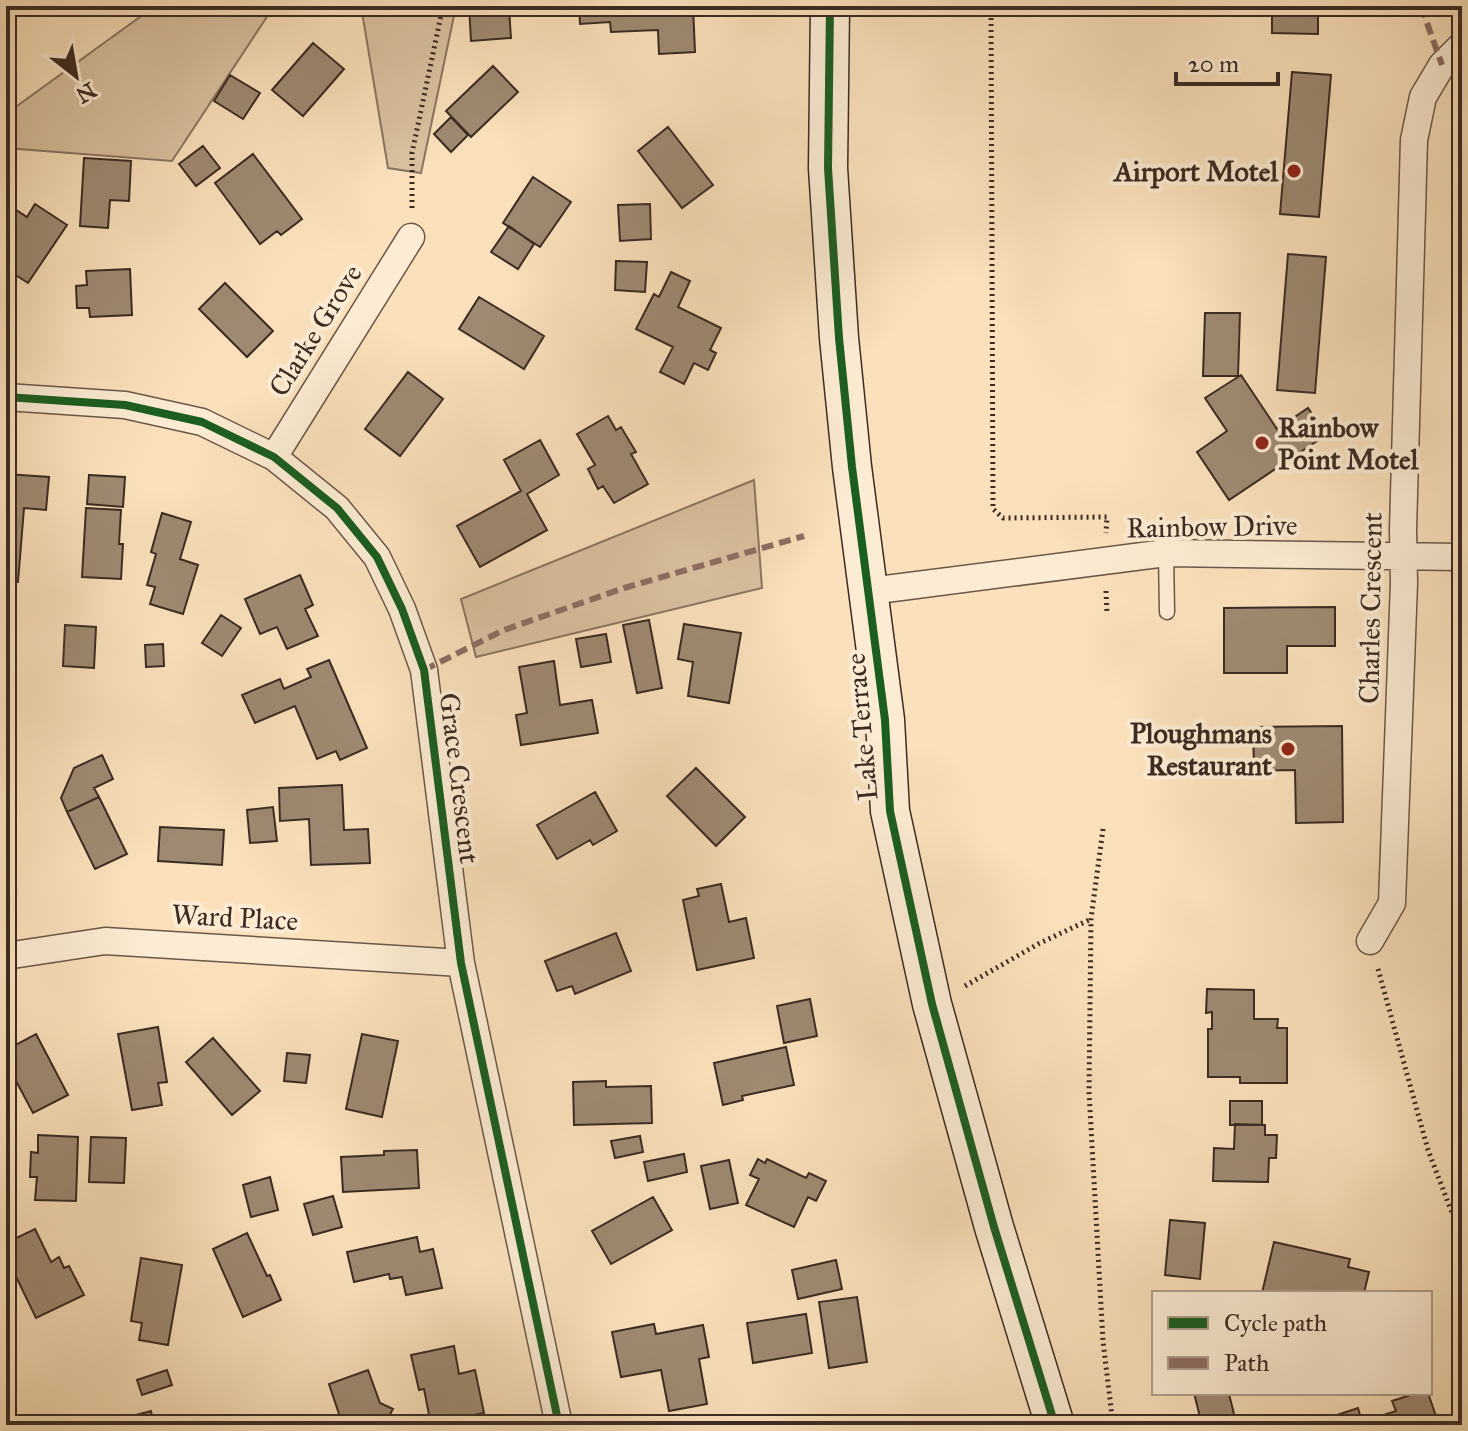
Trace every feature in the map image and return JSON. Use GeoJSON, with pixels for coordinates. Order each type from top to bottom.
{"type":"FeatureCollection","features":[{"type":"Feature","properties":{"kind":"main road","name":"Lake Terrace"},"geometry":{"type":"LineString","coordinates":[[830,6],[828,168],[839,338],[852,467],[885,720],[890,811],[932,1004],[994,1227],[1055,1425]]}},
{"type":"Feature","properties":{"kind":"street","name":"Charles Crescent"},"geometry":{"type":"LineString","coordinates":[[1370,941],[1392,903],[1405,557],[1403,530],[1414,140],[1423,97],[1442,65],[1462,45]]}},
{"type":"Feature","properties":{"kind":"street","name":"Clarke Grove"},"geometry":{"type":"LineString","coordinates":[[274,457],[411,237]]}},
{"type":"Feature","properties":{"kind":"street","name":"Grace Crescent"},"geometry":{"type":"LineString","coordinates":[[6,397],[125,405],[202,422],[274,457],[337,508],[377,557],[402,609],[424,670],[461,963],[559,1425]]}},
{"type":"Feature","properties":{"kind":"street","name":"Rainbow Drive"},"geometry":{"type":"LineString","coordinates":[[870,591],[1166,553],[1462,557]]}},
{"type":"Feature","properties":{"kind":"street","name":"Ward Place"},"geometry":{"type":"LineString","coordinates":[[6,956],[105,941],[461,963]]}},
{"type":"Feature","properties":{"kind":"lane"},"geometry":{"type":"LineString","coordinates":[[1166,553],[1167,612]]}},
{"type":"Feature","properties":{"kind":"path"},"geometry":{"type":"LineString","coordinates":[[411,237],[412,153],[443,6]]}},
{"type":"Feature","properties":{"kind":"path"},"geometry":{"type":"LineString","coordinates":[[991,6],[993,509],[1003,518],[1107,517],[1107,614]]}},
{"type":"Feature","properties":{"kind":"path"},"geometry":{"type":"LineString","coordinates":[[1103,829],[1091,919],[1089,1092],[1103,1341],[1113,1425]]}},
{"type":"Feature","properties":{"kind":"path"},"geometry":{"type":"LineString","coordinates":[[932,1004],[1038,944],[1091,919]]}},
{"type":"Feature","properties":{"kind":"path"},"geometry":{"type":"LineString","coordinates":[[1370,941],[1428,1150],[1462,1239]]}},
{"type":"Feature","properties":{"kind":"shaded area"},"geometry":{"type":"Polygon","coordinates":[[[155,6],[274,6],[172,161],[6,148],[6,114],[155,6]]]}},
{"type":"Feature","properties":{"kind":"shaded area"},"geometry":{"type":"Polygon","coordinates":[[[361,6],[456,6],[421,173],[388,168],[361,6]]]}},
{"type":"Feature","properties":{"kind":"shaded area"},"geometry":{"type":"Polygon","coordinates":[[[754,480],[762,588],[476,657],[461,599],[754,480]]]}},
{"type":"Feature","properties":{"kind":"building"},"geometry":{"type":"Polygon","coordinates":[[[469,6],[538,7],[509,9],[511,38],[471,41],[469,6]]]}},
{"type":"Feature","properties":{"kind":"building"},"geometry":{"type":"Polygon","coordinates":[[[579,6],[693,6],[695,52],[659,54],[658,30],[611,32],[610,22],[580,24],[579,6]]]}},
{"type":"Feature","properties":{"kind":"building"},"geometry":{"type":"Polygon","coordinates":[[[1272,6],[1318,6],[1318,34],[1272,33],[1272,6]]]}},
{"type":"Feature","properties":{"kind":"building"},"geometry":{"type":"Polygon","coordinates":[[[313,43],[344,69],[303,116],[272,90],[313,43]]]}},
{"type":"Feature","properties":{"kind":"building"},"geometry":{"type":"Polygon","coordinates":[[[493,66],[518,92],[471,137],[446,111],[493,66]]]}},
{"type":"Feature","properties":{"kind":"building"},"geometry":{"type":"Polygon","coordinates":[[[1292,72],[1331,75],[1319,217],[1280,214],[1292,72]]]}},
{"type":"Feature","properties":{"kind":"building"},"geometry":{"type":"Polygon","coordinates":[[[230,75],[260,93],[243,119],[214,101],[230,75]]]}},
{"type":"Feature","properties":{"kind":"building"},"geometry":{"type":"Polygon","coordinates":[[[451,117],[468,135],[451,152],[434,134],[451,117]]]}},
{"type":"Feature","properties":{"kind":"building"},"geometry":{"type":"Polygon","coordinates":[[[668,127],[713,185],[682,208],[638,151],[668,127]]]}},
{"type":"Feature","properties":{"kind":"building"},"geometry":{"type":"Polygon","coordinates":[[[203,146],[220,168],[196,186],[179,164],[203,146]]]}},
{"type":"Feature","properties":{"kind":"building"},"geometry":{"type":"Polygon","coordinates":[[[253,154],[302,219],[281,235],[277,231],[260,244],[215,183],[253,154]]]}},
{"type":"Feature","properties":{"kind":"building"},"geometry":{"type":"Polygon","coordinates":[[[84,158],[131,161],[129,201],[110,200],[108,228],[80,226],[84,158]]]}},
{"type":"Feature","properties":{"kind":"building"},"geometry":{"type":"Polygon","coordinates":[[[533,177],[571,202],[540,247],[503,223],[533,177]]]}},
{"type":"Feature","properties":{"kind":"building"},"geometry":{"type":"Polygon","coordinates":[[[35,204],[67,225],[28,283],[6,269],[6,213],[10,206],[27,217],[35,204]]]}},
{"type":"Feature","properties":{"kind":"building"},"geometry":{"type":"Polygon","coordinates":[[[650,204],[651,239],[620,241],[618,205],[650,204]]]}},
{"type":"Feature","properties":{"kind":"building"},"geometry":{"type":"Polygon","coordinates":[[[509,226],[534,244],[518,269],[491,252],[509,226]]]}},
{"type":"Feature","properties":{"kind":"building"},"geometry":{"type":"Polygon","coordinates":[[[1288,254],[1326,257],[1315,393],[1277,390],[1288,254]]]}},
{"type":"Feature","properties":{"kind":"building"},"geometry":{"type":"Polygon","coordinates":[[[616,261],[647,262],[645,292],[615,290],[616,261]]]}},
{"type":"Feature","properties":{"kind":"building"},"geometry":{"type":"Polygon","coordinates":[[[130,269],[132,315],[90,317],[89,308],[77,308],[76,286],[87,285],[86,271],[130,269]]]}},
{"type":"Feature","properties":{"kind":"building"},"geometry":{"type":"Polygon","coordinates":[[[671,272],[690,281],[678,307],[721,328],[710,350],[716,353],[708,370],[694,363],[684,384],[660,372],[673,347],[636,329],[654,294],[659,297],[671,272]]]}},
{"type":"Feature","properties":{"kind":"building"},"geometry":{"type":"Polygon","coordinates":[[[225,283],[273,331],[247,357],[199,309],[225,283]]]}},
{"type":"Feature","properties":{"kind":"building"},"geometry":{"type":"Polygon","coordinates":[[[479,297],[544,336],[524,369],[459,329],[479,297]]]}},
{"type":"Feature","properties":{"kind":"building"},"geometry":{"type":"Polygon","coordinates":[[[1205,313],[1240,313],[1238,376],[1203,376],[1205,313]]]}},
{"type":"Feature","properties":{"kind":"building"},"geometry":{"type":"Polygon","coordinates":[[[408,372],[443,399],[400,456],[365,429],[408,372]]]}},
{"type":"Feature","properties":{"kind":"building","name":"Rainbow Point Motel"},"geometry":{"type":"Polygon","coordinates":[[[1241,375],[1277,429],[1308,408],[1326,435],[1229,500],[1197,452],[1227,431],[1205,398],[1241,375]]]}},
{"type":"Feature","properties":{"kind":"building"},"geometry":{"type":"Polygon","coordinates":[[[608,416],[616,430],[621,427],[636,452],[631,454],[648,484],[614,503],[603,486],[598,489],[588,469],[595,465],[577,434],[608,416]]]}},
{"type":"Feature","properties":{"kind":"building"},"geometry":{"type":"Polygon","coordinates":[[[540,440],[559,475],[527,494],[547,530],[480,567],[457,526],[521,491],[504,460],[540,440]]]}},
{"type":"Feature","properties":{"kind":"building"},"geometry":{"type":"Polygon","coordinates":[[[6,474],[49,477],[46,510],[24,508],[18,582],[6,581],[6,474]]]}},
{"type":"Feature","properties":{"kind":"building"},"geometry":{"type":"Polygon","coordinates":[[[89,475],[125,477],[123,507],[87,504],[89,475]]]}},
{"type":"Feature","properties":{"kind":"building"},"geometry":{"type":"Polygon","coordinates":[[[86,508],[121,510],[121,579],[82,577],[86,508]]]}},
{"type":"Feature","properties":{"kind":"building"},"geometry":{"type":"Polygon","coordinates":[[[162,513],[191,522],[180,559],[198,565],[183,614],[150,604],[155,587],[147,585],[156,554],[151,552],[162,513]]]}},
{"type":"Feature","properties":{"kind":"building"},"geometry":{"type":"Polygon","coordinates":[[[300,575],[313,605],[305,609],[318,636],[287,649],[277,627],[260,634],[245,599],[300,575]]]}},
{"type":"Feature","properties":{"kind":"building"},"geometry":{"type":"Polygon","coordinates":[[[1335,607],[1335,646],[1287,646],[1287,673],[1224,673],[1224,608],[1335,607]]]}},
{"type":"Feature","properties":{"kind":"building"},"geometry":{"type":"Polygon","coordinates":[[[221,615],[241,628],[222,656],[202,643],[221,615]]]}},
{"type":"Feature","properties":{"kind":"building"},"geometry":{"type":"Polygon","coordinates":[[[649,620],[662,688],[637,693],[623,625],[649,620]]]}},
{"type":"Feature","properties":{"kind":"building"},"geometry":{"type":"Polygon","coordinates":[[[684,624],[741,633],[729,703],[688,696],[693,662],[678,659],[684,624]]]}},
{"type":"Feature","properties":{"kind":"building"},"geometry":{"type":"Polygon","coordinates":[[[65,625],[96,627],[94,668],[63,666],[65,625]]]}},
{"type":"Feature","properties":{"kind":"building"},"geometry":{"type":"Polygon","coordinates":[[[606,634],[611,662],[581,667],[576,639],[606,634]]]}},
{"type":"Feature","properties":{"kind":"building"},"geometry":{"type":"Polygon","coordinates":[[[163,644],[164,666],[146,667],[145,645],[163,644]]]}},
{"type":"Feature","properties":{"kind":"building"},"geometry":{"type":"Polygon","coordinates":[[[329,660],[367,748],[340,760],[336,751],[317,759],[295,706],[255,723],[242,695],[280,679],[284,689],[311,677],[307,669],[329,660]]]}},
{"type":"Feature","properties":{"kind":"building"},"geometry":{"type":"Polygon","coordinates":[[[554,661],[560,705],[592,700],[598,733],[521,745],[516,715],[527,713],[519,667],[554,661]]]}},
{"type":"Feature","properties":{"kind":"building"},"geometry":{"type":"Polygon","coordinates":[[[1342,726],[1343,822],[1296,823],[1295,770],[1254,771],[1253,727],[1342,726]]]}},
{"type":"Feature","properties":{"kind":"building"},"geometry":{"type":"Polygon","coordinates":[[[102,755],[113,779],[94,788],[99,797],[67,812],[61,798],[74,768],[102,755]]]}},
{"type":"Feature","properties":{"kind":"building"},"geometry":{"type":"Polygon","coordinates":[[[696,768],[745,817],[716,846],[667,796],[696,768]]]}},
{"type":"Feature","properties":{"kind":"building"},"geometry":{"type":"Polygon","coordinates":[[[342,785],[344,830],[368,829],[370,863],[311,865],[309,819],[280,821],[279,788],[342,785]]]}},
{"type":"Feature","properties":{"kind":"building"},"geometry":{"type":"Polygon","coordinates":[[[595,792],[617,831],[593,845],[590,840],[557,859],[537,825],[595,792]]]}},
{"type":"Feature","properties":{"kind":"building"},"geometry":{"type":"Polygon","coordinates":[[[99,797],[127,854],[95,869],[67,812],[99,797]]]}},
{"type":"Feature","properties":{"kind":"building"},"geometry":{"type":"Polygon","coordinates":[[[273,807],[277,841],[250,843],[247,810],[273,807]]]}},
{"type":"Feature","properties":{"kind":"building"},"geometry":{"type":"Polygon","coordinates":[[[6,811],[15,812],[8,884],[6,884],[6,811]]]}},
{"type":"Feature","properties":{"kind":"building"},"geometry":{"type":"Polygon","coordinates":[[[160,827],[224,830],[222,865],[158,861],[160,827]]]}},
{"type":"Feature","properties":{"kind":"building"},"geometry":{"type":"Polygon","coordinates":[[[721,884],[729,922],[746,918],[754,958],[697,970],[683,900],[699,896],[697,889],[721,884]]]}},
{"type":"Feature","properties":{"kind":"building"},"geometry":{"type":"Polygon","coordinates":[[[616,933],[631,971],[575,994],[572,986],[557,991],[545,961],[616,933]]]}},
{"type":"Feature","properties":{"kind":"building"},"geometry":{"type":"Polygon","coordinates":[[[1207,989],[1254,990],[1254,1019],[1278,1019],[1277,1028],[1287,1028],[1287,1083],[1240,1083],[1240,1077],[1208,1077],[1208,1029],[1212,1029],[1212,1012],[1206,1013],[1207,989]]]}},
{"type":"Feature","properties":{"kind":"building"},"geometry":{"type":"Polygon","coordinates":[[[810,999],[817,1036],[784,1043],[777,1006],[810,999]]]}},
{"type":"Feature","properties":{"kind":"building"},"geometry":{"type":"Polygon","coordinates":[[[158,1027],[167,1082],[158,1083],[162,1105],[132,1110],[118,1034],[158,1027]]]}},
{"type":"Feature","properties":{"kind":"building"},"geometry":{"type":"Polygon","coordinates":[[[36,1034],[68,1095],[33,1113],[6,1062],[6,1050],[36,1034]]]}},
{"type":"Feature","properties":{"kind":"building"},"geometry":{"type":"Polygon","coordinates":[[[362,1034],[398,1041],[382,1117],[346,1109],[362,1034]]]}},
{"type":"Feature","properties":{"kind":"building"},"geometry":{"type":"Polygon","coordinates":[[[213,1038],[260,1091],[232,1115],[186,1062],[213,1038]]]}},
{"type":"Feature","properties":{"kind":"building"},"geometry":{"type":"Polygon","coordinates":[[[786,1047],[794,1085],[742,1096],[743,1100],[723,1105],[714,1063],[786,1047]]]}},
{"type":"Feature","properties":{"kind":"building"},"geometry":{"type":"Polygon","coordinates":[[[287,1053],[310,1055],[306,1083],[284,1081],[287,1053]]]}},
{"type":"Feature","properties":{"kind":"building"},"geometry":{"type":"Polygon","coordinates":[[[1456,1062],[1462,1062],[1462,1139],[1456,1139],[1456,1062]]]}},
{"type":"Feature","properties":{"kind":"building"},"geometry":{"type":"Polygon","coordinates":[[[606,1081],[606,1087],[651,1086],[652,1123],[574,1125],[573,1082],[606,1081]]]}},
{"type":"Feature","properties":{"kind":"building"},"geometry":{"type":"Polygon","coordinates":[[[1230,1101],[1262,1101],[1262,1125],[1230,1125],[1230,1101]]]}},
{"type":"Feature","properties":{"kind":"building"},"geometry":{"type":"Polygon","coordinates":[[[1235,1124],[1265,1125],[1265,1135],[1277,1135],[1276,1158],[1269,1158],[1268,1182],[1213,1181],[1214,1148],[1234,1149],[1235,1124]]]}},
{"type":"Feature","properties":{"kind":"building"},"geometry":{"type":"Polygon","coordinates":[[[38,1135],[78,1137],[76,1201],[35,1200],[37,1177],[30,1177],[31,1152],[38,1153],[38,1135]]]}},
{"type":"Feature","properties":{"kind":"building"},"geometry":{"type":"Polygon","coordinates":[[[640,1136],[643,1152],[615,1158],[611,1141],[640,1136]]]}},
{"type":"Feature","properties":{"kind":"building"},"geometry":{"type":"Polygon","coordinates":[[[91,1137],[126,1138],[124,1183],[89,1182],[91,1137]]]}},
{"type":"Feature","properties":{"kind":"building"},"geometry":{"type":"Polygon","coordinates":[[[417,1150],[419,1188],[343,1192],[341,1157],[417,1150]]]}},
{"type":"Feature","properties":{"kind":"building"},"geometry":{"type":"Polygon","coordinates":[[[684,1154],[687,1172],[648,1181],[644,1162],[684,1154]]]}},
{"type":"Feature","properties":{"kind":"building"},"geometry":{"type":"Polygon","coordinates":[[[758,1159],[765,1163],[767,1159],[806,1178],[809,1173],[826,1181],[816,1201],[808,1197],[794,1227],[746,1205],[759,1179],[750,1175],[758,1159]]]}},
{"type":"Feature","properties":{"kind":"building"},"geometry":{"type":"Polygon","coordinates":[[[729,1160],[738,1203],[710,1209],[701,1166],[729,1160]]]}},
{"type":"Feature","properties":{"kind":"building"},"geometry":{"type":"Polygon","coordinates":[[[270,1177],[278,1210],[251,1217],[243,1185],[270,1177]]]}},
{"type":"Feature","properties":{"kind":"building"},"geometry":{"type":"Polygon","coordinates":[[[333,1196],[342,1227],[313,1235],[304,1204],[333,1196]]]}},
{"type":"Feature","properties":{"kind":"building"},"geometry":{"type":"Polygon","coordinates":[[[653,1197],[672,1230],[611,1264],[592,1231],[653,1197]]]}},
{"type":"Feature","properties":{"kind":"building"},"geometry":{"type":"Polygon","coordinates":[[[1170,1220],[1205,1223],[1200,1279],[1165,1275],[1170,1220]]]}},
{"type":"Feature","properties":{"kind":"building"},"geometry":{"type":"Polygon","coordinates":[[[35,1229],[51,1262],[59,1257],[64,1268],[69,1266],[84,1295],[36,1318],[6,1256],[6,1243],[35,1229]]]}},
{"type":"Feature","properties":{"kind":"building"},"geometry":{"type":"Polygon","coordinates":[[[247,1233],[281,1300],[243,1317],[213,1249],[247,1233]]]}},
{"type":"Feature","properties":{"kind":"building"},"geometry":{"type":"Polygon","coordinates":[[[417,1237],[420,1252],[433,1249],[442,1288],[406,1295],[402,1277],[390,1279],[389,1274],[354,1282],[347,1252],[417,1237]]]}},
{"type":"Feature","properties":{"kind":"building"},"geometry":{"type":"Polygon","coordinates":[[[1274,1242],[1350,1259],[1348,1267],[1369,1272],[1364,1291],[1262,1291],[1274,1242]]]}},
{"type":"Feature","properties":{"kind":"building"},"geometry":{"type":"Polygon","coordinates":[[[141,1258],[182,1265],[168,1345],[139,1340],[142,1323],[131,1321],[141,1258]]]}},
{"type":"Feature","properties":{"kind":"building"},"geometry":{"type":"Polygon","coordinates":[[[836,1260],[842,1289],[798,1299],[792,1270],[836,1260]]]}},
{"type":"Feature","properties":{"kind":"building"},"geometry":{"type":"Polygon","coordinates":[[[857,1297],[867,1362],[829,1368],[819,1302],[857,1297]]]}},
{"type":"Feature","properties":{"kind":"building"},"geometry":{"type":"Polygon","coordinates":[[[806,1314],[812,1353],[753,1363],[747,1323],[806,1314]]]}},
{"type":"Feature","properties":{"kind":"building"},"geometry":{"type":"Polygon","coordinates":[[[654,1324],[656,1334],[703,1325],[709,1357],[699,1359],[707,1404],[669,1411],[661,1370],[621,1377],[612,1332],[654,1324]]]}},
{"type":"Feature","properties":{"kind":"building"},"geometry":{"type":"Polygon","coordinates":[[[454,1346],[459,1374],[475,1370],[484,1413],[474,1415],[476,1425],[431,1425],[424,1389],[419,1390],[411,1355],[454,1346]]]}},
{"type":"Feature","properties":{"kind":"building"},"geometry":{"type":"Polygon","coordinates":[[[167,1370],[172,1385],[142,1395],[137,1380],[167,1370]]]}},
{"type":"Feature","properties":{"kind":"building"},"geometry":{"type":"Polygon","coordinates":[[[368,1370],[380,1403],[393,1409],[384,1425],[336,1425],[340,1417],[329,1384],[368,1370]]]}},
{"type":"Feature","properties":{"kind":"building"},"geometry":{"type":"Polygon","coordinates":[[[1194,1395],[1229,1395],[1235,1418],[1202,1425],[1194,1395]]]}},
{"type":"Feature","properties":{"kind":"building"},"geometry":{"type":"Polygon","coordinates":[[[1411,1395],[1429,1395],[1439,1425],[1333,1425],[1331,1417],[1358,1408],[1362,1422],[1396,1411],[1392,1401],[1411,1395]]]}},
{"type":"Feature","properties":{"kind":"building"},"geometry":{"type":"Polygon","coordinates":[[[151,1411],[154,1425],[122,1425],[121,1419],[151,1411]]]}},
{"type":"Feature","properties":{"kind":"marked path"},"geometry":{"type":"LineString","coordinates":[[6,12],[47,6]]}},
{"type":"Feature","properties":{"kind":"marked path"},"geometry":{"type":"LineString","coordinates":[[1421,6],[1442,65]]}},
{"type":"Feature","properties":{"kind":"marked path"},"geometry":{"type":"LineString","coordinates":[[424,670],[504,630],[624,588],[804,536]]}},
{"type":"Feature","properties":{"kind":"cycle path"},"geometry":{"type":"LineString","coordinates":[[830,6],[828,168],[839,338],[852,467],[885,720],[890,811],[932,1004],[994,1227],[1055,1425]]}},
{"type":"Feature","properties":{"kind":"cycle path"},"geometry":{"type":"LineString","coordinates":[[6,397],[125,405],[202,422],[274,457],[337,508],[377,557],[402,609],[424,670],[461,963],[559,1425]]}},
{"type":"Feature","properties":{"kind":"place","name":"Airport Motel"},"geometry":{"type":"Point","coordinates":[1294,171]}},
{"type":"Feature","properties":{"kind":"place","name":"Rainbow Point Motel"},"geometry":{"type":"Point","coordinates":[1262,443]}},
{"type":"Feature","properties":{"kind":"place","name":"Ploughmans Restaurant"},"geometry":{"type":"Point","coordinates":[1288,749]}}]}
